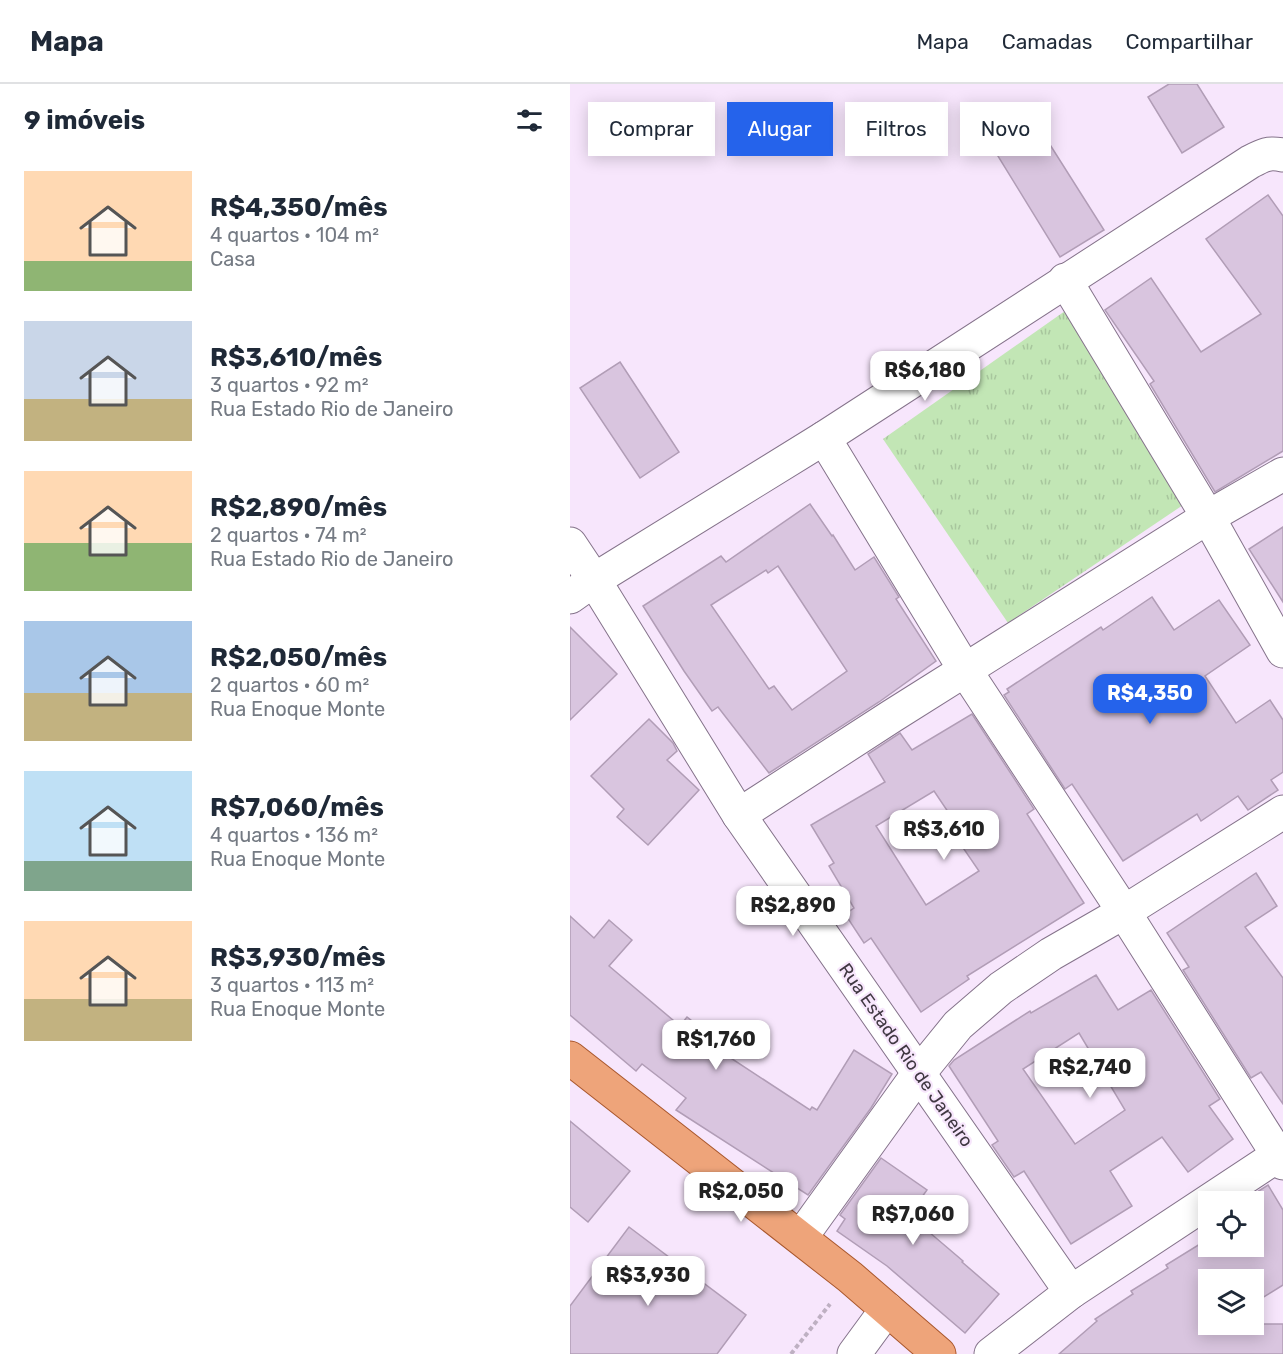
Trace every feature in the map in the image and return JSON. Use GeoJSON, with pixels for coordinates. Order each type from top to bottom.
{"type":"FeatureCollection","features":[{"type":"Feature","properties":{"kind":"main road"},"geometry":{"type":"LineString","coordinates":[[570,1058],[801,1237],[939,1354]]}},
{"type":"Feature","properties":{"kind":"street"},"geometry":{"type":"LineString","coordinates":[[582,589],[824,438],[1250,162],[1263,155],[1274,153],[1283,155]]}},
{"type":"Feature","properties":{"kind":"street"},"geometry":{"type":"LineString","coordinates":[[1065,280],[1208,517],[1283,651]]}},
{"type":"Feature","properties":{"kind":"street"},"geometry":{"type":"LineString","coordinates":[[824,438],[965,670],[1281,1157],[1071,1292],[991,1354]]}},
{"type":"Feature","properties":{"kind":"street"},"geometry":{"type":"LineString","coordinates":[[739,815],[1208,517],[1283,474]]}},
{"type":"Feature","properties":{"kind":"street","name":"Rua Estado Rio de Janeiro"},"geometry":{"type":"LineString","coordinates":[[570,544],[582,589],[1071,1292]]}},
{"type":"Feature","properties":{"kind":"street"},"geometry":{"type":"LineString","coordinates":[[801,1237],[919,1073],[958,1025],[1001,988],[1051,954],[1124,912],[1283,812]]}},
{"type":"Feature","properties":{"kind":"street"},"geometry":{"type":"LineString","coordinates":[[854,1354],[887,1309]]}},
{"type":"Feature","properties":{"kind":"path"},"geometry":{"type":"LineString","coordinates":[[791,1354],[850,1277]]}},
{"type":"Feature","properties":{"kind":"green space"},"geometry":{"type":"Polygon","coordinates":[[[1065,311],[1189,501],[1008,623],[883,439],[1065,311]]]}},
{"type":"Feature","properties":{"kind":"building"},"geometry":{"type":"Polygon","coordinates":[[[1169,84],[1197,84],[1224,127],[1182,153],[1148,97],[1169,84]]]}},
{"type":"Feature","properties":{"kind":"building"},"geometry":{"type":"Polygon","coordinates":[[[1051,146],[1104,230],[1060,257],[998,156],[1051,156],[1051,146]]]}},
{"type":"Feature","properties":{"kind":"building"},"geometry":{"type":"Polygon","coordinates":[[[1268,195],[1283,216],[1283,451],[1215,492],[1150,384],[1154,381],[1105,310],[1151,278],[1201,352],[1261,314],[1206,239],[1268,195]]]}},
{"type":"Feature","properties":{"kind":"building"},"geometry":{"type":"Polygon","coordinates":[[[620,362],[679,452],[640,478],[580,388],[620,362]]]}},
{"type":"Feature","properties":{"kind":"building"},"geometry":{"type":"Polygon","coordinates":[[[810,504],[855,570],[874,557],[899,597],[896,599],[936,661],[879,702],[769,773],[718,707],[712,711],[643,606],[721,556],[726,562],[810,504]],[[778,566],[768,573],[766,570],[711,605],[769,689],[774,686],[792,710],[847,671],[778,566]]]}},
{"type":"Feature","properties":{"kind":"building"},"geometry":{"type":"Polygon","coordinates":[[[1283,527],[1283,602],[1249,549],[1283,527]]]}},
{"type":"Feature","properties":{"kind":"building"},"geometry":{"type":"Polygon","coordinates":[[[1152,597],[1174,630],[1219,600],[1250,645],[1205,676],[1236,723],[1270,700],[1283,720],[1283,772],[1271,780],[1278,790],[1248,810],[1238,796],[1201,821],[1197,814],[1123,861],[1072,784],[1065,789],[1004,695],[1009,692],[1007,689],[1101,627],[1103,630],[1152,597]]]}},
{"type":"Feature","properties":{"kind":"building"},"geometry":{"type":"Polygon","coordinates":[[[570,627],[617,674],[570,720],[570,627]]]}},
{"type":"Feature","properties":{"kind":"building"},"geometry":{"type":"Polygon","coordinates":[[[972,714],[1034,809],[1027,814],[1084,903],[967,976],[969,979],[921,1012],[871,938],[864,943],[845,914],[854,908],[829,866],[834,863],[811,825],[885,782],[868,754],[900,733],[912,750],[972,714]],[[934,791],[876,826],[926,905],[979,871],[957,839],[963,834],[934,791]]]}},
{"type":"Feature","properties":{"kind":"building"},"geometry":{"type":"Polygon","coordinates":[[[649,719],[673,743],[677,751],[667,760],[699,790],[648,845],[617,817],[624,809],[591,776],[649,719]]]}},
{"type":"Feature","properties":{"kind":"building"},"geometry":{"type":"Polygon","coordinates":[[[1256,873],[1277,906],[1245,927],[1283,978],[1283,1104],[1261,1072],[1251,1078],[1183,970],[1189,967],[1167,933],[1256,873]]]}},
{"type":"Feature","properties":{"kind":"building"},"geometry":{"type":"Polygon","coordinates":[[[570,916],[594,938],[609,920],[632,940],[609,966],[680,1026],[687,1017],[721,1044],[717,1049],[810,1110],[812,1107],[817,1110],[854,1050],[892,1074],[871,1108],[808,1195],[676,1110],[686,1098],[642,1064],[636,1071],[570,1015],[570,916]]]}},
{"type":"Feature","properties":{"kind":"building"},"geometry":{"type":"Polygon","coordinates":[[[1096,975],[1118,1010],[1151,990],[1220,1099],[1209,1106],[1233,1139],[1188,1172],[1162,1137],[1110,1171],[1132,1206],[1071,1244],[1024,1171],[1014,1177],[992,1145],[998,1141],[949,1066],[954,1060],[1030,1011],[1031,1013],[1096,975]],[[1079,1033],[1023,1069],[1075,1144],[1125,1110],[1079,1033]]]}},
{"type":"Feature","properties":{"kind":"building"},"geometry":{"type":"Polygon","coordinates":[[[570,1121],[630,1171],[588,1222],[570,1207],[570,1121]]]}},
{"type":"Feature","properties":{"kind":"building"},"geometry":{"type":"Polygon","coordinates":[[[881,1158],[927,1190],[909,1215],[999,1294],[965,1333],[887,1266],[837,1231],[845,1219],[840,1215],[881,1158]]]}},
{"type":"Feature","properties":{"kind":"building"},"geometry":{"type":"Polygon","coordinates":[[[1268,1185],[1283,1210],[1283,1285],[1264,1297],[1264,1269],[1198,1269],[1198,1335],[1264,1335],[1264,1324],[1283,1324],[1283,1354],[1059,1354],[1097,1321],[1095,1319],[1133,1294],[1131,1291],[1168,1268],[1166,1265],[1198,1245],[1198,1257],[1264,1257],[1264,1191],[1259,1191],[1268,1185]]]}},
{"type":"Feature","properties":{"kind":"building"},"geometry":{"type":"Polygon","coordinates":[[[629,1227],[746,1315],[717,1354],[570,1354],[570,1306],[629,1227]]]}}]}
